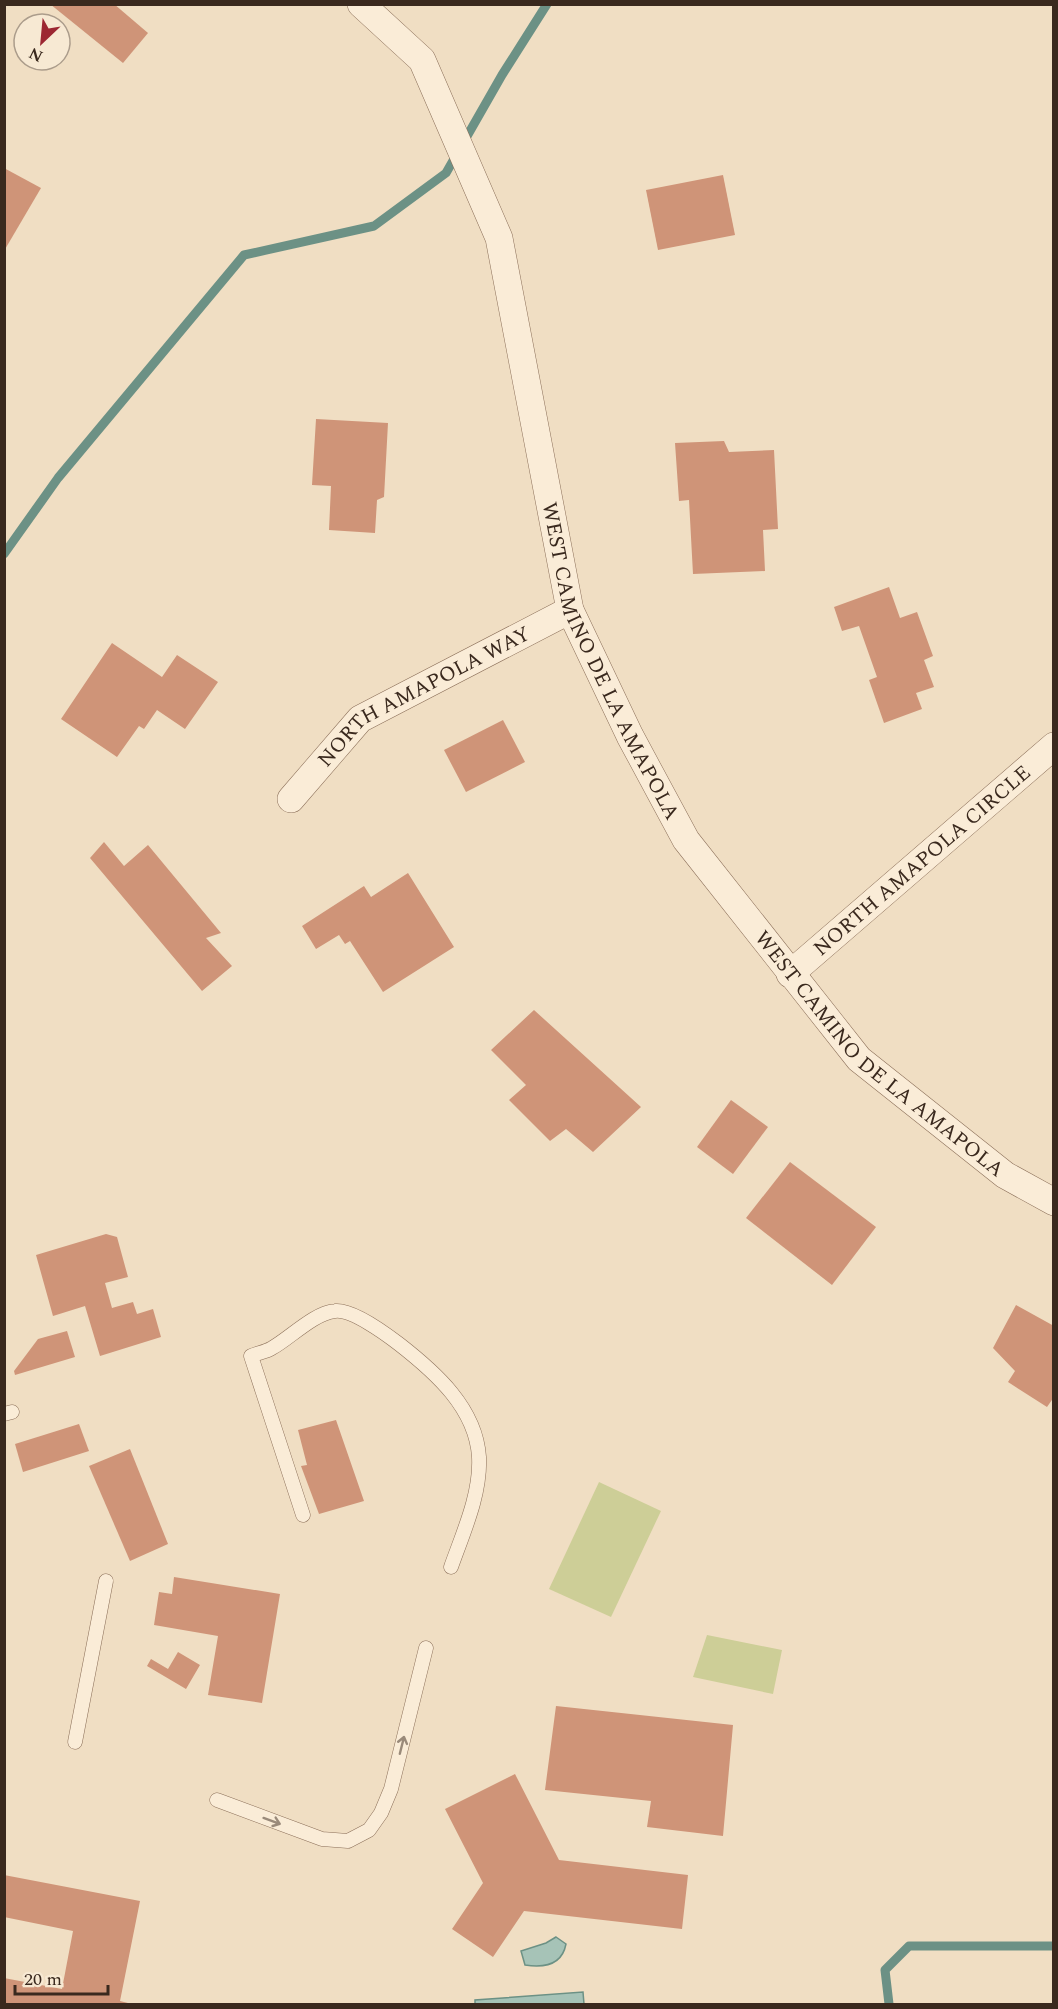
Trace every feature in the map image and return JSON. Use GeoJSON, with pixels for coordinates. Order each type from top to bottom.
{"type":"FeatureCollection","features":[{"type":"Feature","properties":{"kind":"street","name":"WEST CAMINO DE LA AMAPOLA"},"geometry":{"type":"LineString","coordinates":[[361,4],[422,60],[499,238],[570,610],[630,736],[686,840],[859,1059],[1005,1175],[1053,1202]]}},
{"type":"Feature","properties":{"kind":"street","name":"NORTH AMAPOLA WAY"},"geometry":{"type":"LineString","coordinates":[[291,799],[360,719],[570,610]]}},
{"type":"Feature","properties":{"kind":"street","name":"NORTH AMAPOLA CIRCLE"},"geometry":{"type":"LineString","coordinates":[[790,974],[1053,746]]}},
{"type":"Feature","properties":{"kind":"lane"},"geometry":{"type":"LineString","coordinates":[[303,1515],[250,1356],[271,1349],[316,1319],[336,1311],[354,1316],[382,1330],[429,1367],[455,1397],[471,1424],[479,1456],[477,1482],[451,1567]]}},
{"type":"Feature","properties":{"kind":"lane"},"geometry":{"type":"LineString","coordinates":[[75,1742],[106,1581]]}},
{"type":"Feature","properties":{"kind":"lane"},"geometry":{"type":"LineString","coordinates":[[217,1800],[322,1839],[348,1841],[369,1830],[381,1813],[391,1789],[426,1648]]}},
{"type":"Feature","properties":{"kind":"green space"},"geometry":{"type":"Polygon","coordinates":[[[599,1482],[661,1511],[611,1617],[549,1589],[599,1482]]]}},
{"type":"Feature","properties":{"kind":"green space"},"geometry":{"type":"Polygon","coordinates":[[[707,1635],[782,1650],[773,1694],[693,1677],[707,1635]]]}},
{"type":"Feature","properties":{"kind":"shaded area"},"geometry":{"type":"Polygon","coordinates":[[[556,1937],[566,1944],[561,1957],[551,1964],[525,1965],[521,1951],[546,1943],[556,1937]]]}},
{"type":"Feature","properties":{"kind":"shaded area"},"geometry":{"type":"Polygon","coordinates":[[[583,1992],[584,2004],[475,2004],[475,2000],[583,1992]]]}},
{"type":"Feature","properties":{"kind":"building"},"geometry":{"type":"Polygon","coordinates":[[[50,4],[114,4],[148,33],[123,63],[72,22],[72,12],[60,12],[50,4]]]}},
{"type":"Feature","properties":{"kind":"building"},"geometry":{"type":"Polygon","coordinates":[[[4,168],[41,188],[4,251],[4,168]]]}},
{"type":"Feature","properties":{"kind":"building"},"geometry":{"type":"Polygon","coordinates":[[[723,175],[735,235],[658,250],[646,190],[723,175]]]}},
{"type":"Feature","properties":{"kind":"building"},"geometry":{"type":"Polygon","coordinates":[[[316,419],[388,423],[384,497],[377,500],[375,533],[329,530],[331,486],[312,485],[316,419]]]}},
{"type":"Feature","properties":{"kind":"building"},"geometry":{"type":"Polygon","coordinates":[[[724,441],[729,452],[774,450],[778,529],[763,530],[765,571],[693,574],[689,500],[679,501],[675,443],[724,441]]]}},
{"type":"Feature","properties":{"kind":"building"},"geometry":{"type":"Polygon","coordinates":[[[889,587],[900,618],[917,612],[933,656],[924,660],[934,687],[916,693],[922,709],[884,723],[869,680],[877,677],[859,626],[842,631],[834,607],[889,587]]]}},
{"type":"Feature","properties":{"kind":"building"},"geometry":{"type":"Polygon","coordinates":[[[112,643],[162,677],[177,655],[218,682],[185,729],[157,710],[144,729],[139,726],[117,757],[61,719],[112,643]]]}},
{"type":"Feature","properties":{"kind":"building"},"geometry":{"type":"Polygon","coordinates":[[[503,720],[525,762],[466,792],[444,750],[503,720]]]}},
{"type":"Feature","properties":{"kind":"building"},"geometry":{"type":"Polygon","coordinates":[[[104,842],[124,866],[148,845],[221,933],[206,938],[232,966],[202,991],[90,858],[104,842]]]}},
{"type":"Feature","properties":{"kind":"building"},"geometry":{"type":"Polygon","coordinates":[[[408,873],[454,947],[383,992],[350,941],[345,944],[339,935],[316,949],[302,926],[364,886],[371,897],[408,873]]]}},
{"type":"Feature","properties":{"kind":"building"},"geometry":{"type":"Polygon","coordinates":[[[534,1010],[641,1107],[593,1152],[566,1129],[550,1141],[509,1100],[526,1085],[491,1050],[534,1010]]]}},
{"type":"Feature","properties":{"kind":"building"},"geometry":{"type":"Polygon","coordinates":[[[731,1100],[768,1127],[733,1174],[697,1147],[731,1100]]]}},
{"type":"Feature","properties":{"kind":"building"},"geometry":{"type":"Polygon","coordinates":[[[790,1162],[876,1227],[832,1285],[746,1218],[790,1162]]]}},
{"type":"Feature","properties":{"kind":"building"},"geometry":{"type":"Polygon","coordinates":[[[106,1234],[117,1237],[128,1277],[105,1283],[112,1308],[133,1302],[137,1314],[153,1309],[161,1337],[100,1356],[85,1306],[53,1316],[36,1255],[106,1234]]]}},
{"type":"Feature","properties":{"kind":"building"},"geometry":{"type":"Polygon","coordinates":[[[1016,1305],[1054,1326],[1054,1397],[1047,1407],[1008,1382],[1015,1371],[993,1348],[1016,1305]]]}},
{"type":"Feature","properties":{"kind":"building"},"geometry":{"type":"Polygon","coordinates":[[[67,1331],[75,1357],[15,1375],[14,1371],[38,1339],[67,1331]]]}},
{"type":"Feature","properties":{"kind":"building"},"geometry":{"type":"Polygon","coordinates":[[[336,1420],[364,1501],[319,1514],[301,1466],[307,1465],[298,1430],[336,1420]]]}},
{"type":"Feature","properties":{"kind":"building"},"geometry":{"type":"Polygon","coordinates":[[[79,1424],[89,1451],[23,1472],[15,1444],[79,1424]]]}},
{"type":"Feature","properties":{"kind":"building"},"geometry":{"type":"Polygon","coordinates":[[[130,1449],[168,1544],[130,1561],[89,1466],[130,1449]]]}},
{"type":"Feature","properties":{"kind":"building"},"geometry":{"type":"Polygon","coordinates":[[[174,1577],[280,1594],[262,1703],[208,1695],[218,1636],[154,1625],[159,1592],[172,1594],[174,1577]]]}},
{"type":"Feature","properties":{"kind":"building"},"geometry":{"type":"Polygon","coordinates":[[[178,1652],[200,1665],[186,1689],[147,1666],[151,1659],[168,1669],[178,1652]]]}},
{"type":"Feature","properties":{"kind":"building"},"geometry":{"type":"Polygon","coordinates":[[[556,1706],[733,1725],[723,1836],[647,1827],[651,1801],[545,1790],[556,1706]]]}},
{"type":"Feature","properties":{"kind":"building"},"geometry":{"type":"Polygon","coordinates":[[[515,1774],[559,1860],[688,1875],[682,1929],[524,1911],[493,1957],[452,1929],[483,1883],[445,1809],[515,1774]]]}},
{"type":"Feature","properties":{"kind":"building"},"geometry":{"type":"Polygon","coordinates":[[[4,1875],[140,1901],[120,2001],[132,2004],[4,2004],[4,1978],[62,1989],[73,1931],[4,1917],[4,1875]]]}},
{"type":"Feature","properties":{"kind":"waterway"},"geometry":{"type":"LineString","coordinates":[[4,554],[58,478],[244,255],[374,226],[446,173],[502,75],[547,4]]}},
{"type":"Feature","properties":{"kind":"waterway"},"geometry":{"type":"LineString","coordinates":[[889,2004],[885,1970],[909,1946],[1054,1946]]}}]}
